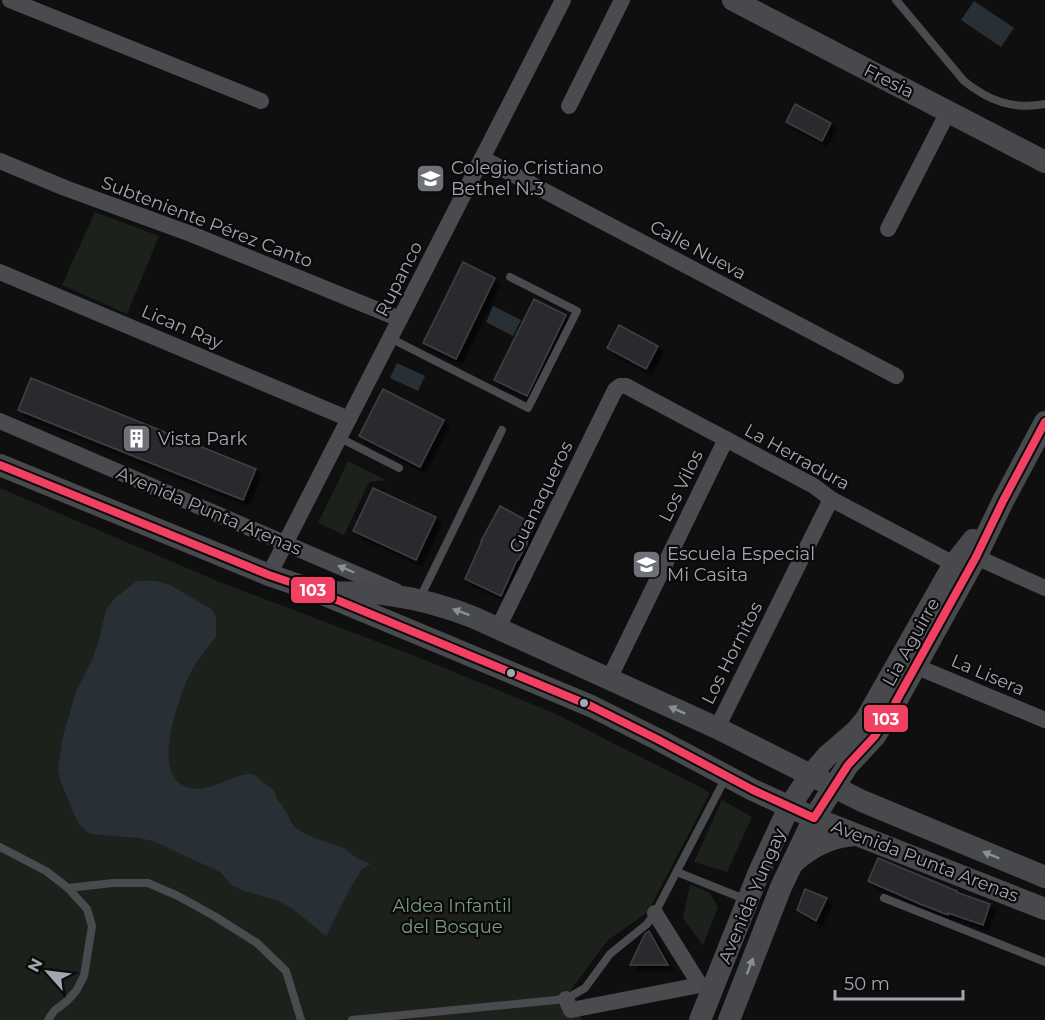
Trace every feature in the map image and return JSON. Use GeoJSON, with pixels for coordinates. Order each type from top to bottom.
{"type":"FeatureCollection","features":[{"type":"Feature","properties":{"kind":"main road","name":"Fresia"},"geometry":{"type":"LineString","coordinates":[[735,0],[1045,162]]}},
{"type":"Feature","properties":{"kind":"main road","name":"Lia Aguirre"},"geometry":{"type":"LineString","coordinates":[[833,787],[893,707],[976,557],[1045,422]]}},
{"type":"Feature","properties":{"kind":"main road","name":"Avenida Punta Arenas"},"geometry":{"type":"LineString","coordinates":[[0,465],[269,575],[313,590],[591,706],[789,807],[1045,909]]}},
{"type":"Feature","properties":{"kind":"main road","name":"Lia Aguirre"},"geometry":{"type":"LineString","coordinates":[[810,776],[832,751],[856,731],[866,719],[954,564],[1003,501]]}},
{"type":"Feature","properties":{"kind":"main road","name":"Avenida Punta Arenas"},"geometry":{"type":"LineString","coordinates":[[313,590],[380,594],[419,600],[453,609],[717,728],[810,776],[897,817],[1045,878]]}},
{"type":"Feature","properties":{"kind":"main road","name":"Avenida Yungay"},"geometry":{"type":"LineString","coordinates":[[700,1020],[748,900],[789,807],[810,776]]}},
{"type":"Feature","properties":{"kind":"main road","name":"Avenida Yungay"},"geometry":{"type":"LineString","coordinates":[[729,1020],[791,865],[814,818],[833,787]]}},
{"type":"Feature","properties":{"kind":"main road"},"geometry":{"type":"LineString","coordinates":[[791,865],[819,844],[858,835]]}},
{"type":"Feature","properties":{"kind":"street"},"geometry":{"type":"LineString","coordinates":[[10,0],[261,101]]}},
{"type":"Feature","properties":{"kind":"street","name":"Rupanco"},"geometry":{"type":"LineString","coordinates":[[269,575],[563,0]]}},
{"type":"Feature","properties":{"kind":"street"},"geometry":{"type":"LineString","coordinates":[[569,106],[622,0]]}},
{"type":"Feature","properties":{"kind":"street"},"geometry":{"type":"LineString","coordinates":[[888,229],[948,112]]}},
{"type":"Feature","properties":{"kind":"street","name":"Calle Nueva"},"geometry":{"type":"LineString","coordinates":[[482,158],[896,376]]}},
{"type":"Feature","properties":{"kind":"street","name":"Subteniente Pérez Canto"},"geometry":{"type":"LineString","coordinates":[[0,161],[80,194],[192,234],[400,320]]}},
{"type":"Feature","properties":{"kind":"street","name":"Lican Ray"},"geometry":{"type":"LineString","coordinates":[[0,272],[349,419]]}},
{"type":"Feature","properties":{"kind":"street","name":"La Herradura"},"geometry":{"type":"LineString","coordinates":[[620,386],[626,386],[726,439],[814,486],[831,499],[954,564]]}},
{"type":"Feature","properties":{"kind":"street","name":"Guanaqueros"},"geometry":{"type":"LineString","coordinates":[[498,628],[615,390],[620,386]]}},
{"type":"Feature","properties":{"kind":"street","name":"Avenida Punta Arenas"},"geometry":{"type":"LineString","coordinates":[[0,421],[419,600]]}},
{"type":"Feature","properties":{"kind":"street","name":"Los Vilos"},"geometry":{"type":"LineString","coordinates":[[609,679],[726,439]]}},
{"type":"Feature","properties":{"kind":"street","name":"Los Hornitos"},"geometry":{"type":"LineString","coordinates":[[717,728],[831,499]]}},
{"type":"Feature","properties":{"kind":"street"},"geometry":{"type":"LineString","coordinates":[[976,557],[1045,588]]}},
{"type":"Feature","properties":{"kind":"street","name":"La Lisera"},"geometry":{"type":"LineString","coordinates":[[915,666],[1045,720]]}},
{"type":"Feature","properties":{"kind":"street"},"geometry":{"type":"LineString","coordinates":[[566,999],[571,1010],[699,985],[655,913]]}},
{"type":"Feature","properties":{"kind":"lane"},"geometry":{"type":"LineString","coordinates":[[896,0],[964,81],[975,90],[988,98],[1013,105],[1045,104]]}},
{"type":"Feature","properties":{"kind":"lane"},"geometry":{"type":"LineString","coordinates":[[390,338],[528,408],[577,311],[510,277]]}},
{"type":"Feature","properties":{"kind":"lane"},"geometry":{"type":"LineString","coordinates":[[419,600],[502,430]]}},
{"type":"Feature","properties":{"kind":"lane"},"geometry":{"type":"LineString","coordinates":[[340,438],[399,468]]}},
{"type":"Feature","properties":{"kind":"lane"},"geometry":{"type":"LineString","coordinates":[[352,1020],[566,999],[585,988],[610,954],[647,924],[655,913],[726,776]]}},
{"type":"Feature","properties":{"kind":"lane"},"geometry":{"type":"LineString","coordinates":[[0,847],[46,871],[68,888],[87,909],[92,926],[84,976],[76,991],[54,1011],[48,1020]]}},
{"type":"Feature","properties":{"kind":"lane"},"geometry":{"type":"LineString","coordinates":[[677,872],[748,900]]}},
{"type":"Feature","properties":{"kind":"lane"},"geometry":{"type":"LineString","coordinates":[[68,888],[113,883],[148,883],[216,917],[257,943],[286,971],[301,1020]]}},
{"type":"Feature","properties":{"kind":"lane"},"geometry":{"type":"LineString","coordinates":[[884,898],[1045,962]]}},
{"type":"Feature","properties":{"kind":"green space"},"geometry":{"type":"Polygon","coordinates":[[[95,212],[159,236],[127,314],[62,285],[95,212]]]}},
{"type":"Feature","properties":{"kind":"green space"},"geometry":{"type":"Polygon","coordinates":[[[348,461],[386,480],[369,482],[344,535],[318,523],[348,461]]]}},
{"type":"Feature","properties":{"kind":"green space","name":"Aldea Infantil del Bosque"},"geometry":{"type":"Polygon","coordinates":[[[0,488],[222,583],[415,656],[556,714],[710,793],[648,912],[608,940],[570,991],[582,1020],[0,1020],[0,488]]]}},
{"type":"Feature","properties":{"kind":"green space"},"geometry":{"type":"Polygon","coordinates":[[[722,800],[752,817],[727,872],[694,862],[722,800]]]}},
{"type":"Feature","properties":{"kind":"green space"},"geometry":{"type":"Polygon","coordinates":[[[690,884],[710,893],[718,907],[703,945],[683,918],[690,884]]]}},
{"type":"Feature","properties":{"kind":"shaded area"},"geometry":{"type":"Polygon","coordinates":[[[974,1],[1014,28],[1001,47],[961,20],[974,1]]]}},
{"type":"Feature","properties":{"kind":"shaded area"},"geometry":{"type":"Polygon","coordinates":[[[493,306],[521,320],[513,336],[486,322],[493,306]]]}},
{"type":"Feature","properties":{"kind":"shaded area"},"geometry":{"type":"Polygon","coordinates":[[[397,363],[425,376],[418,391],[390,378],[397,363]]]}},
{"type":"Feature","properties":{"kind":"shaded area"},"geometry":{"type":"Polygon","coordinates":[[[137,581],[156,581],[170,585],[213,610],[216,619],[216,637],[193,669],[176,711],[169,742],[170,769],[175,779],[185,786],[196,789],[249,774],[256,776],[273,790],[297,829],[343,848],[358,859],[371,864],[362,869],[326,936],[293,909],[276,900],[244,891],[232,885],[220,872],[153,841],[90,834],[78,823],[58,770],[62,740],[76,691],[92,660],[99,640],[106,610],[115,598],[137,581]]]}},
{"type":"Feature","properties":{"kind":"building"},"geometry":{"type":"Polygon","coordinates":[[[795,104],[831,123],[822,141],[786,122],[795,104]]]}},
{"type":"Feature","properties":{"kind":"building"},"geometry":{"type":"Polygon","coordinates":[[[463,262],[495,278],[456,359],[423,343],[463,262]]]}},
{"type":"Feature","properties":{"kind":"building"},"geometry":{"type":"Polygon","coordinates":[[[534,299],[566,315],[527,396],[494,380],[534,299]]]}},
{"type":"Feature","properties":{"kind":"building"},"geometry":{"type":"Polygon","coordinates":[[[619,325],[658,346],[646,369],[607,348],[619,325]]]}},
{"type":"Feature","properties":{"kind":"building","name":"Vista Park"},"geometry":{"type":"Polygon","coordinates":[[[31,378],[256,469],[243,500],[18,410],[31,378]]]}},
{"type":"Feature","properties":{"kind":"building"},"geometry":{"type":"Polygon","coordinates":[[[383,389],[444,420],[420,467],[359,436],[383,389]]]}},
{"type":"Feature","properties":{"kind":"building"},"geometry":{"type":"Polygon","coordinates":[[[373,488],[436,517],[416,560],[353,531],[373,488]]]}},
{"type":"Feature","properties":{"kind":"building"},"geometry":{"type":"Polygon","coordinates":[[[500,506],[535,525],[501,596],[465,579],[481,541],[500,506]]]}},
{"type":"Feature","properties":{"kind":"building"},"geometry":{"type":"Polygon","coordinates":[[[878,858],[956,892],[990,904],[983,925],[948,913],[948,915],[868,881],[878,858]]]}},
{"type":"Feature","properties":{"kind":"building"},"geometry":{"type":"Polygon","coordinates":[[[805,889],[827,898],[816,921],[797,910],[805,889]]]}},
{"type":"Feature","properties":{"kind":"building"},"geometry":{"type":"Polygon","coordinates":[[[649,931],[668,965],[630,965],[645,934],[649,931]]]}},
{"type":"Feature","properties":{"kind":"transit line","name":"103"},"geometry":{"type":"LineString","coordinates":[[0,465],[269,575],[313,590],[591,706],[753,790],[814,818],[848,765],[875,736],[893,707],[976,557],[1045,422]]}},
{"type":"Feature","properties":{"kind":"place","name":"Colegio Cristiano Bethel N.3"},"geometry":{"type":"Point","coordinates":[430,178]}},
{"type":"Feature","properties":{"kind":"place","name":"Vista Park"},"geometry":{"type":"Point","coordinates":[137,439]}},
{"type":"Feature","properties":{"kind":"place","name":"Escuela Especial Mi Casita"},"geometry":{"type":"Point","coordinates":[646,564]}}]}
